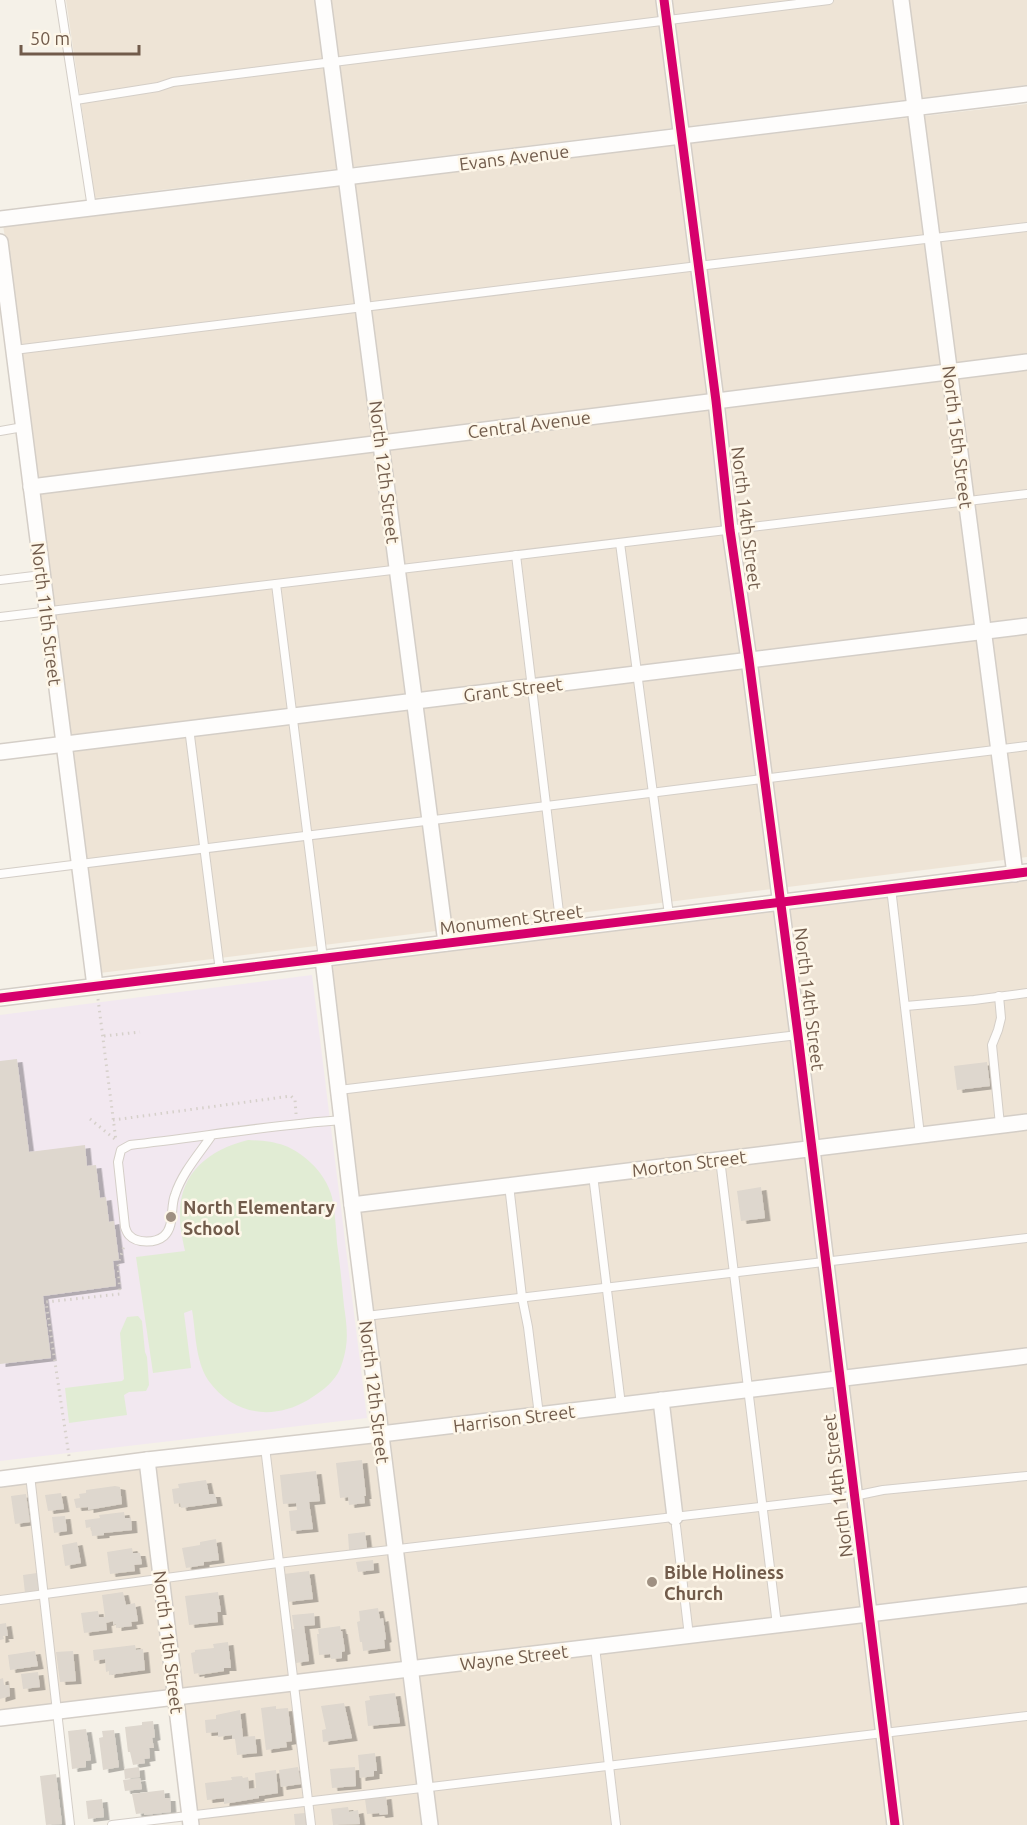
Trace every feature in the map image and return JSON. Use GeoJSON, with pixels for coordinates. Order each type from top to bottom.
{"type":"FeatureCollection","features":[{"type":"Feature","properties":{"kind":"street","name":"North 12th Street"},"geometry":{"type":"LineString","coordinates":[[323,0],[446,944]]}},
{"type":"Feature","properties":{"kind":"street","name":"North 14th Street"},"geometry":{"type":"LineString","coordinates":[[664,0],[716,401],[730,530],[798,1035],[895,1825]]}},
{"type":"Feature","properties":{"kind":"street","name":"North 15th Street"},"geometry":{"type":"LineString","coordinates":[[901,0],[999,749],[1021,873]]}},
{"type":"Feature","properties":{"kind":"street","name":"Evans Avenue"},"geometry":{"type":"LineString","coordinates":[[0,219],[1027,94]]}},
{"type":"Feature","properties":{"kind":"street","name":"North 11th Street"},"geometry":{"type":"LineString","coordinates":[[0,242],[95,986]]}},
{"type":"Feature","properties":{"kind":"street","name":"Central Avenue"},"geometry":{"type":"LineString","coordinates":[[31,487],[1027,362]]}},
{"type":"Feature","properties":{"kind":"street","name":"Grant Street"},"geometry":{"type":"LineString","coordinates":[[0,752],[1027,626]]}},
{"type":"Feature","properties":{"kind":"street","name":"Monument Street"},"geometry":{"type":"LineString","coordinates":[[0,998],[1021,873]]}},
{"type":"Feature","properties":{"kind":"street","name":"North 12th Street"},"geometry":{"type":"LineString","coordinates":[[323,959],[430,1825]]}},
{"type":"Feature","properties":{"kind":"street","name":"Morton Street"},"geometry":{"type":"LineString","coordinates":[[352,1204],[1027,1122]]}},
{"type":"Feature","properties":{"kind":"street","name":"Harrison Street"},"geometry":{"type":"LineString","coordinates":[[0,1479],[1027,1356]]}},
{"type":"Feature","properties":{"kind":"street"},"geometry":{"type":"LineString","coordinates":[[661,1400],[675,1522]]}},
{"type":"Feature","properties":{"kind":"street","name":"North 11th Street"},"geometry":{"type":"LineString","coordinates":[[147,1460],[190,1820]]}},
{"type":"Feature","properties":{"kind":"street","name":"Wayne Street"},"geometry":{"type":"LineString","coordinates":[[0,1718],[1027,1595]]}},
{"type":"Feature","properties":{"kind":"lane"},"geometry":{"type":"LineString","coordinates":[[60,0],[92,208]]}},
{"type":"Feature","properties":{"kind":"lane"},"geometry":{"type":"LineString","coordinates":[[76,100],[158,87],[173,82],[829,0]]}},
{"type":"Feature","properties":{"kind":"lane"},"geometry":{"type":"LineString","coordinates":[[14,350],[1027,227]]}},
{"type":"Feature","properties":{"kind":"lane"},"geometry":{"type":"LineString","coordinates":[[0,431],[23,427]]}},
{"type":"Feature","properties":{"kind":"lane"},"geometry":{"type":"LineString","coordinates":[[0,617],[1027,494]]}},
{"type":"Feature","properties":{"kind":"lane"},"geometry":{"type":"LineString","coordinates":[[620,543],[669,915]]}},
{"type":"Feature","properties":{"kind":"lane"},"geometry":{"type":"LineString","coordinates":[[516,555],[561,929]]}},
{"type":"Feature","properties":{"kind":"lane"},"geometry":{"type":"LineString","coordinates":[[0,580],[42,575]]}},
{"type":"Feature","properties":{"kind":"lane"},"geometry":{"type":"LineString","coordinates":[[276,584],[323,959]]}},
{"type":"Feature","properties":{"kind":"lane"},"geometry":{"type":"LineString","coordinates":[[189,728],[220,971]]}},
{"type":"Feature","properties":{"kind":"lane"},"geometry":{"type":"LineString","coordinates":[[0,874],[1027,746]]}},
{"type":"Feature","properties":{"kind":"lane"},"geometry":{"type":"LineString","coordinates":[[891,888],[920,1135]]}},
{"type":"Feature","properties":{"kind":"lane"},"geometry":{"type":"LineString","coordinates":[[906,1006],[1027,993]]}},
{"type":"Feature","properties":{"kind":"lane"},"geometry":{"type":"LineString","coordinates":[[999,996],[1001,1018],[992,1045],[1000,1125]]}},
{"type":"Feature","properties":{"kind":"lane"},"geometry":{"type":"LineString","coordinates":[[339,1090],[798,1035]]}},
{"type":"Feature","properties":{"kind":"lane"},"geometry":{"type":"LineString","coordinates":[[212,1135],[184,1174],[174,1196],[169,1227],[164,1237],[148,1242],[129,1236],[125,1227],[118,1162],[121,1150],[130,1145],[212,1135],[342,1120]]}},
{"type":"Feature","properties":{"kind":"lane"},"geometry":{"type":"LineString","coordinates":[[720,1159],[777,1626]]}},
{"type":"Feature","properties":{"kind":"lane"},"geometry":{"type":"LineString","coordinates":[[593,1175],[621,1405]]}},
{"type":"Feature","properties":{"kind":"lane"},"geometry":{"type":"LineString","coordinates":[[509,1185],[539,1415]]}},
{"type":"Feature","properties":{"kind":"lane"},"geometry":{"type":"LineString","coordinates":[[366,1316],[1027,1238]]}},
{"type":"Feature","properties":{"kind":"lane"},"geometry":{"type":"LineString","coordinates":[[265,1447],[311,1825]]}},
{"type":"Feature","properties":{"kind":"lane"},"geometry":{"type":"LineString","coordinates":[[30,1475],[70,1825]]}},
{"type":"Feature","properties":{"kind":"lane"},"geometry":{"type":"LineString","coordinates":[[0,1600],[278,1563],[675,1522],[883,1490],[1027,1476]]}},
{"type":"Feature","properties":{"kind":"lane"},"geometry":{"type":"LineString","coordinates":[[675,1522],[689,1636]]}},
{"type":"Feature","properties":{"kind":"lane"},"geometry":{"type":"LineString","coordinates":[[595,1647],[616,1825]]}},
{"type":"Feature","properties":{"kind":"lane"},"geometry":{"type":"LineString","coordinates":[[112,1825],[190,1820],[308,1802],[1027,1716]]}},
{"type":"Feature","properties":{"kind":"path"},"geometry":{"type":"LineString","coordinates":[[95,986],[100,1006],[116,1140],[121,1150]]}},
{"type":"Feature","properties":{"kind":"path"},"geometry":{"type":"LineString","coordinates":[[104,1036],[140,1032]]}},
{"type":"Feature","properties":{"kind":"path"},"geometry":{"type":"LineString","coordinates":[[113,1120],[291,1096],[295,1100],[298,1125]]}},
{"type":"Feature","properties":{"kind":"path"},"geometry":{"type":"LineString","coordinates":[[90,1119],[116,1140]]}},
{"type":"Feature","properties":{"kind":"path"},"geometry":{"type":"LineString","coordinates":[[71,1470],[46,1302],[120,1294],[118,1264],[129,1236]]}},
{"type":"Feature","properties":{"kind":"shaded area"},"geometry":{"type":"Polygon","coordinates":[[[66,0],[1027,0],[1027,85],[95,198],[66,0]]]}},
{"type":"Feature","properties":{"kind":"shaded area"},"geometry":{"type":"Polygon","coordinates":[[[1027,104],[1027,857],[100,973],[3,224],[1027,104]]]}},
{"type":"Feature","properties":{"kind":"shaded area"},"geometry":{"type":"Polygon","coordinates":[[[1027,881],[1027,1825],[435,1825],[329,965],[1027,881]]]}},
{"type":"Feature","properties":{"kind":"shaded area","name":"North Elementary School"},"geometry":{"type":"Polygon","coordinates":[[[312,975],[367,1418],[0,1461],[0,1015],[312,975]]]}},
{"type":"Feature","properties":{"kind":"shaded area"},"geometry":{"type":"Polygon","coordinates":[[[378,1440],[405,1663],[181,1690],[154,1467],[378,1440]]]}},
{"type":"Feature","properties":{"kind":"shaded area"},"geometry":{"type":"Polygon","coordinates":[[[141,1469],[167,1690],[0,1710],[0,1486],[141,1469]]]}},
{"type":"Feature","properties":{"kind":"shaded area"},"geometry":{"type":"Polygon","coordinates":[[[403,1677],[422,1825],[198,1825],[183,1705],[403,1677]]]}},
{"type":"Feature","properties":{"kind":"green space"},"geometry":{"type":"Polygon","coordinates":[[[248,1140],[282,1145],[304,1157],[321,1174],[332,1197],[334,1208],[347,1326],[344,1356],[335,1377],[316,1395],[281,1411],[254,1411],[229,1401],[218,1392],[208,1380],[198,1355],[192,1310],[184,1313],[191,1368],[153,1373],[136,1257],[185,1251],[180,1226],[181,1202],[190,1177],[208,1157],[248,1140]]]}},
{"type":"Feature","properties":{"kind":"green space"},"geometry":{"type":"Polygon","coordinates":[[[138,1316],[142,1321],[147,1357],[149,1385],[146,1391],[129,1392],[124,1395],[127,1415],[69,1423],[65,1388],[124,1379],[120,1333],[127,1317],[138,1316]]]}},
{"type":"Feature","properties":{"kind":"building"},"geometry":{"type":"Polygon","coordinates":[[[17,1059],[29,1152],[85,1145],[87,1166],[96,1165],[100,1198],[106,1197],[109,1222],[114,1221],[119,1260],[113,1261],[116,1286],[43,1296],[51,1358],[0,1364],[0,1061],[17,1059]]]}},
{"type":"Feature","properties":{"kind":"building"},"geometry":{"type":"Polygon","coordinates":[[[987,1062],[990,1086],[957,1090],[954,1066],[987,1062]]]}},
{"type":"Feature","properties":{"kind":"building"},"geometry":{"type":"Polygon","coordinates":[[[761,1187],[765,1218],[741,1221],[737,1191],[761,1187]]]}},
{"type":"Feature","properties":{"kind":"building"},"geometry":{"type":"Polygon","coordinates":[[[362,1460],[365,1503],[349,1505],[348,1497],[340,1498],[336,1463],[362,1460]]]}},
{"type":"Feature","properties":{"kind":"building"},"geometry":{"type":"Polygon","coordinates":[[[316,1471],[320,1501],[309,1502],[313,1529],[291,1531],[289,1511],[297,1510],[296,1503],[283,1504],[280,1475],[316,1471]]]}},
{"type":"Feature","properties":{"kind":"building"},"geometry":{"type":"Polygon","coordinates":[[[206,1480],[209,1494],[215,1494],[217,1503],[181,1508],[180,1503],[174,1504],[172,1489],[179,1488],[178,1484],[206,1480]]]}},
{"type":"Feature","properties":{"kind":"building"},"geometry":{"type":"Polygon","coordinates":[[[120,1487],[122,1504],[88,1510],[88,1507],[76,1508],[74,1499],[80,1498],[79,1494],[86,1493],[86,1490],[120,1487]]]}},
{"type":"Feature","properties":{"kind":"building"},"geometry":{"type":"Polygon","coordinates":[[[61,1493],[64,1509],[48,1511],[45,1495],[61,1493]]]}},
{"type":"Feature","properties":{"kind":"building"},"geometry":{"type":"Polygon","coordinates":[[[26,1494],[30,1522],[15,1524],[11,1496],[26,1494]]]}},
{"type":"Feature","properties":{"kind":"building"},"geometry":{"type":"Polygon","coordinates":[[[124,1512],[125,1518],[131,1518],[132,1530],[92,1536],[91,1527],[86,1528],[85,1520],[100,1518],[99,1515],[124,1512]]]}},
{"type":"Feature","properties":{"kind":"building"},"geometry":{"type":"Polygon","coordinates":[[[65,1516],[67,1531],[54,1533],[52,1517],[65,1516]]]}},
{"type":"Feature","properties":{"kind":"building"},"geometry":{"type":"Polygon","coordinates":[[[365,1532],[367,1548],[349,1550],[348,1534],[365,1532]]]}},
{"type":"Feature","properties":{"kind":"building"},"geometry":{"type":"Polygon","coordinates":[[[216,1539],[219,1560],[186,1568],[182,1548],[216,1539]]]}},
{"type":"Feature","properties":{"kind":"building"},"geometry":{"type":"Polygon","coordinates":[[[77,1542],[81,1563],[65,1566],[62,1545],[77,1542]]]}},
{"type":"Feature","properties":{"kind":"building"},"geometry":{"type":"Polygon","coordinates":[[[132,1548],[133,1553],[140,1553],[142,1564],[134,1565],[135,1571],[110,1574],[107,1552],[132,1548]]]}},
{"type":"Feature","properties":{"kind":"building"},"geometry":{"type":"Polygon","coordinates":[[[373,1560],[374,1570],[358,1572],[356,1562],[373,1560]]]}},
{"type":"Feature","properties":{"kind":"building"},"geometry":{"type":"Polygon","coordinates":[[[309,1571],[313,1599],[287,1602],[284,1574],[309,1571]]]}},
{"type":"Feature","properties":{"kind":"building"},"geometry":{"type":"Polygon","coordinates":[[[37,1573],[40,1591],[25,1593],[23,1575],[37,1573]]]}},
{"type":"Feature","properties":{"kind":"building"},"geometry":{"type":"Polygon","coordinates":[[[123,1592],[126,1605],[135,1603],[138,1621],[131,1622],[132,1626],[116,1628],[113,1621],[106,1623],[107,1630],[84,1633],[81,1613],[98,1611],[99,1617],[105,1617],[102,1595],[123,1592]]]}},
{"type":"Feature","properties":{"kind":"building"},"geometry":{"type":"Polygon","coordinates":[[[218,1592],[221,1612],[217,1612],[218,1622],[189,1625],[185,1596],[218,1592]]]}},
{"type":"Feature","properties":{"kind":"building"},"geometry":{"type":"Polygon","coordinates":[[[378,1608],[380,1619],[383,1618],[385,1648],[363,1651],[357,1622],[360,1621],[359,1611],[378,1608]]]}},
{"type":"Feature","properties":{"kind":"building"},"geometry":{"type":"Polygon","coordinates":[[[314,1613],[315,1625],[304,1626],[309,1661],[296,1663],[291,1629],[294,1629],[292,1615],[314,1613]]]}},
{"type":"Feature","properties":{"kind":"building"},"geometry":{"type":"Polygon","coordinates":[[[6,1623],[8,1636],[3,1636],[4,1639],[0,1640],[0,1624],[6,1623]]]}},
{"type":"Feature","properties":{"kind":"building"},"geometry":{"type":"Polygon","coordinates":[[[340,1626],[345,1651],[342,1652],[342,1658],[331,1659],[330,1654],[319,1655],[318,1629],[340,1626]]]}},
{"type":"Feature","properties":{"kind":"building"},"geometry":{"type":"Polygon","coordinates":[[[228,1642],[231,1668],[224,1668],[224,1671],[194,1674],[191,1653],[195,1650],[214,1648],[213,1644],[228,1642]]]}},
{"type":"Feature","properties":{"kind":"building"},"geometry":{"type":"Polygon","coordinates":[[[135,1645],[136,1650],[143,1649],[145,1670],[109,1675],[109,1671],[106,1672],[105,1659],[94,1661],[93,1650],[135,1645]]]}},
{"type":"Feature","properties":{"kind":"building"},"geometry":{"type":"Polygon","coordinates":[[[35,1651],[38,1666],[10,1670],[8,1655],[35,1651]]]}},
{"type":"Feature","properties":{"kind":"building"},"geometry":{"type":"Polygon","coordinates":[[[73,1651],[76,1681],[60,1682],[56,1652],[73,1651]]]}},
{"type":"Feature","properties":{"kind":"building"},"geometry":{"type":"Polygon","coordinates":[[[38,1672],[40,1687],[23,1689],[21,1674],[38,1672]]]}},
{"type":"Feature","properties":{"kind":"building"},"geometry":{"type":"Polygon","coordinates":[[[3,1678],[4,1685],[9,1685],[10,1696],[0,1699],[0,1679],[3,1678]]]}},
{"type":"Feature","properties":{"kind":"building"},"geometry":{"type":"Polygon","coordinates":[[[395,1693],[400,1723],[368,1726],[365,1701],[370,1700],[369,1696],[395,1693]]]}},
{"type":"Feature","properties":{"kind":"building"},"geometry":{"type":"Polygon","coordinates":[[[344,1703],[352,1738],[323,1742],[322,1730],[326,1729],[321,1706],[344,1703]]]}},
{"type":"Feature","properties":{"kind":"building"},"geometry":{"type":"Polygon","coordinates":[[[276,1706],[276,1709],[288,1708],[292,1741],[286,1742],[287,1747],[266,1750],[261,1708],[276,1706]]]}},
{"type":"Feature","properties":{"kind":"building"},"geometry":{"type":"Polygon","coordinates":[[[240,1710],[243,1737],[255,1736],[257,1753],[237,1755],[235,1739],[232,1739],[232,1735],[218,1737],[218,1732],[206,1733],[205,1720],[216,1719],[216,1715],[240,1710]]]}},
{"type":"Feature","properties":{"kind":"building"},"geometry":{"type":"Polygon","coordinates":[[[153,1721],[155,1737],[152,1738],[154,1748],[149,1748],[150,1758],[144,1759],[145,1763],[133,1765],[130,1752],[128,1752],[125,1727],[153,1721]]]}},
{"type":"Feature","properties":{"kind":"building"},"geometry":{"type":"Polygon","coordinates":[[[86,1729],[91,1760],[86,1761],[86,1767],[72,1769],[68,1731],[86,1729]]]}},
{"type":"Feature","properties":{"kind":"building"},"geometry":{"type":"Polygon","coordinates":[[[114,1730],[119,1767],[103,1770],[99,1738],[103,1737],[102,1731],[114,1730]]]}},
{"type":"Feature","properties":{"kind":"building"},"geometry":{"type":"Polygon","coordinates":[[[375,1753],[377,1771],[374,1771],[374,1776],[360,1778],[358,1755],[375,1753]]]}},
{"type":"Feature","properties":{"kind":"building"},"geometry":{"type":"Polygon","coordinates":[[[139,1767],[140,1777],[125,1779],[124,1769],[139,1767]]]}},
{"type":"Feature","properties":{"kind":"building"},"geometry":{"type":"Polygon","coordinates":[[[298,1767],[301,1784],[281,1787],[279,1770],[298,1767]]]}},
{"type":"Feature","properties":{"kind":"building"},"geometry":{"type":"Polygon","coordinates":[[[355,1767],[356,1786],[332,1788],[330,1769],[355,1767]]]}},
{"type":"Feature","properties":{"kind":"building"},"geometry":{"type":"Polygon","coordinates":[[[276,1770],[278,1793],[224,1804],[224,1798],[207,1800],[205,1783],[232,1780],[231,1777],[242,1776],[243,1778],[248,1777],[249,1789],[256,1788],[255,1773],[276,1770]]]}},
{"type":"Feature","properties":{"kind":"building"},"geometry":{"type":"Polygon","coordinates":[[[56,1774],[62,1824],[46,1825],[40,1776],[56,1774]]]}},
{"type":"Feature","properties":{"kind":"building"},"geometry":{"type":"Polygon","coordinates":[[[140,1778],[142,1789],[125,1791],[123,1780],[140,1778]]]}},
{"type":"Feature","properties":{"kind":"building"},"geometry":{"type":"Polygon","coordinates":[[[164,1790],[165,1798],[170,1798],[171,1812],[136,1814],[132,1794],[164,1790]]]}},
{"type":"Feature","properties":{"kind":"building"},"geometry":{"type":"Polygon","coordinates":[[[386,1796],[388,1814],[367,1814],[365,1799],[386,1796]]]}},
{"type":"Feature","properties":{"kind":"building"},"geometry":{"type":"Polygon","coordinates":[[[102,1799],[104,1817],[88,1819],[86,1801],[102,1799]]]}},
{"type":"Feature","properties":{"kind":"building"},"geometry":{"type":"Polygon","coordinates":[[[348,1807],[349,1812],[358,1810],[360,1824],[333,1825],[331,1809],[348,1807]]]}},
{"type":"Feature","properties":{"kind":"building"},"geometry":{"type":"Polygon","coordinates":[[[305,1813],[306,1825],[295,1825],[294,1814],[305,1813]]]}},
{"type":"Feature","properties":{"kind":"cycle path"},"geometry":{"type":"LineString","coordinates":[[664,0],[716,401],[730,530],[798,1035],[895,1825]]}},
{"type":"Feature","properties":{"kind":"cycle path"},"geometry":{"type":"LineString","coordinates":[[0,998],[1027,872]]}},
{"type":"Feature","properties":{"kind":"place","name":"North Elementary School"},"geometry":{"type":"Point","coordinates":[171,1217]}},
{"type":"Feature","properties":{"kind":"place","name":"Bible Holiness Church"},"geometry":{"type":"Point","coordinates":[652,1582]}}]}
